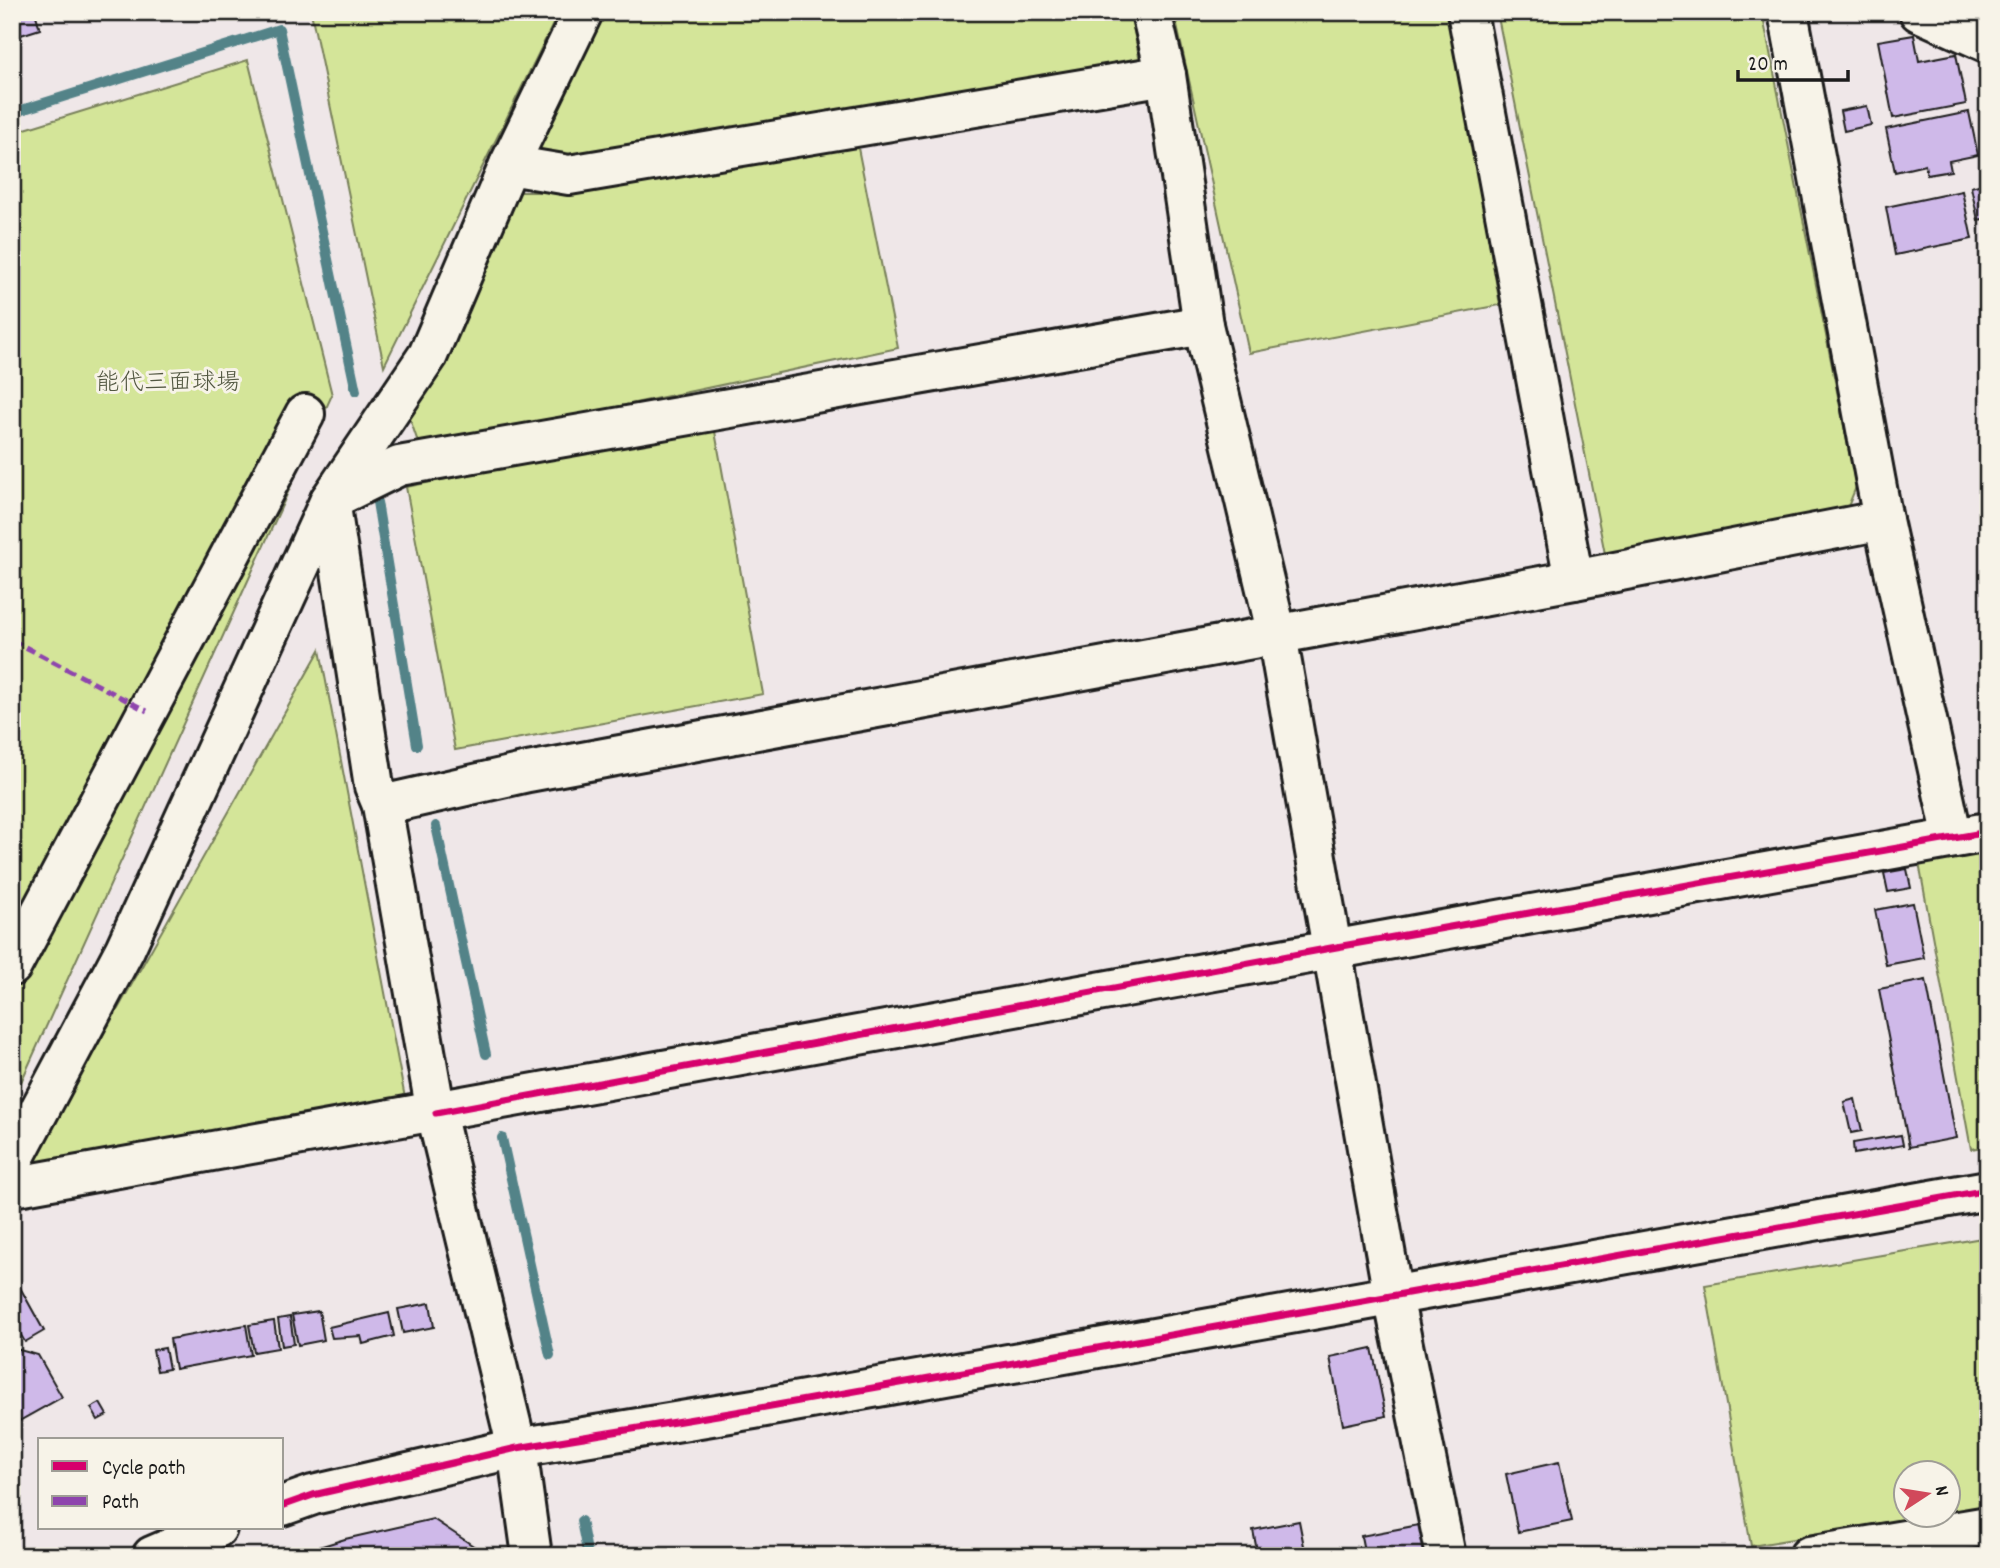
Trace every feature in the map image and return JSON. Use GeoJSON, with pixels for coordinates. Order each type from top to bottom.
{"type":"FeatureCollection","features":[{"type":"Feature","properties":{"kind":"street"},"geometry":{"type":"LineString","coordinates":[[12,1162],[125,948],[330,500],[428,355],[509,165],[583,12]]}},
{"type":"Feature","properties":{"kind":"street"},"geometry":{"type":"LineString","coordinates":[[1152,12],[1166,75],[1203,325],[1277,635],[1393,1296],[1446,1556]]}},
{"type":"Feature","properties":{"kind":"street"},"geometry":{"type":"LineString","coordinates":[[1467,12],[1574,580]]}},
{"type":"Feature","properties":{"kind":"street"},"geometry":{"type":"LineString","coordinates":[[12,1187],[436,1113],[1331,948],[1970,835],[1883,520],[1788,12]]}},
{"type":"Feature","properties":{"kind":"street"},"geometry":{"type":"LineString","coordinates":[[1919,12],[1988,43]]}},
{"type":"Feature","properties":{"kind":"street"},"geometry":{"type":"LineString","coordinates":[[509,165],[569,176],[1166,75]]}},
{"type":"Feature","properties":{"kind":"street"},"geometry":{"type":"LineString","coordinates":[[330,500],[399,466],[1203,325]]}},
{"type":"Feature","properties":{"kind":"street"},"geometry":{"type":"LineString","coordinates":[[12,967],[305,414]]}},
{"type":"Feature","properties":{"kind":"street"},"geometry":{"type":"LineString","coordinates":[[330,500],[374,786],[382,805],[436,1113],[517,1448],[532,1556]]}},
{"type":"Feature","properties":{"kind":"street"},"geometry":{"type":"LineString","coordinates":[[382,805],[542,769],[1574,580],[1883,520]]}},
{"type":"Feature","properties":{"kind":"street"},"geometry":{"type":"LineString","coordinates":[[284,1505],[313,1495],[517,1448],[754,1409],[1988,1190]]}},
{"type":"Feature","properties":{"kind":"street"},"geometry":{"type":"LineString","coordinates":[[1810,1556],[1988,1526]]}},
{"type":"Feature","properties":{"kind":"street"},"geometry":{"type":"LineString","coordinates":[[152,1556],[212,1530]]}},
{"type":"Feature","properties":{"kind":"green space"},"geometry":{"type":"Polygon","coordinates":[[[311,12],[559,12],[384,366],[311,12]]]}},
{"type":"Feature","properties":{"kind":"green space"},"geometry":{"type":"Polygon","coordinates":[[[602,12],[1130,12],[1141,66],[578,162],[535,154],[602,12]]]}},
{"type":"Feature","properties":{"kind":"green space"},"geometry":{"type":"Polygon","coordinates":[[[1174,12],[1450,12],[1500,305],[1249,353],[1174,12]]]}},
{"type":"Feature","properties":{"kind":"green space"},"geometry":{"type":"Polygon","coordinates":[[[1497,12],[1762,12],[1856,487],[1839,529],[1606,559],[1497,12]]]}},
{"type":"Feature","properties":{"kind":"green space","name":"能代三面球場"},"geometry":{"type":"Polygon","coordinates":[[[248,60],[332,395],[12,1102],[12,133],[248,60]]]}},
{"type":"Feature","properties":{"kind":"green space"},"geometry":{"type":"Polygon","coordinates":[[[857,143],[898,348],[420,448],[408,413],[515,192],[580,192],[857,143]]]}},
{"type":"Feature","properties":{"kind":"green space"},"geometry":{"type":"Polygon","coordinates":[[[714,426],[763,694],[455,750],[406,487],[714,426]]]}},
{"type":"Feature","properties":{"kind":"green space"},"geometry":{"type":"Polygon","coordinates":[[[320,650],[405,1098],[30,1165],[320,650]]]}},
{"type":"Feature","properties":{"kind":"green space"},"geometry":{"type":"Polygon","coordinates":[[[1988,850],[1988,1146],[1971,1149],[1919,863],[1988,850]]]}},
{"type":"Feature","properties":{"kind":"green space"},"geometry":{"type":"Polygon","coordinates":[[[1988,1237],[1988,1506],[1962,1511],[1962,1460],[1892,1460],[1892,1523],[1751,1546],[1705,1285],[1988,1237]]]}},
{"type":"Feature","properties":{"kind":"building"},"geometry":{"type":"Polygon","coordinates":[[[14,12],[35,12],[40,29],[21,35],[14,12]]]}},
{"type":"Feature","properties":{"kind":"building"},"geometry":{"type":"Polygon","coordinates":[[[1914,35],[1919,61],[1956,54],[1966,104],[1893,118],[1878,41],[1914,35]]]}},
{"type":"Feature","properties":{"kind":"building"},"geometry":{"type":"Polygon","coordinates":[[[1867,106],[1871,125],[1844,131],[1840,111],[1867,106]]]}},
{"type":"Feature","properties":{"kind":"building"},"geometry":{"type":"Polygon","coordinates":[[[1969,112],[1978,155],[1949,161],[1951,171],[1927,175],[1925,165],[1895,172],[1886,129],[1969,112]]]}},
{"type":"Feature","properties":{"kind":"building"},"geometry":{"type":"Polygon","coordinates":[[[1986,183],[1988,218],[1978,220],[1971,187],[1986,183]]]}},
{"type":"Feature","properties":{"kind":"building"},"geometry":{"type":"Polygon","coordinates":[[[1962,191],[1972,239],[1895,255],[1886,207],[1962,191]]]}},
{"type":"Feature","properties":{"kind":"building"},"geometry":{"type":"Polygon","coordinates":[[[1907,869],[1911,888],[1888,892],[1884,873],[1907,869]]]}},
{"type":"Feature","properties":{"kind":"building"},"geometry":{"type":"Polygon","coordinates":[[[1913,903],[1924,958],[1886,965],[1875,910],[1913,903]]]}},
{"type":"Feature","properties":{"kind":"building"},"geometry":{"type":"Polygon","coordinates":[[[1926,980],[1956,1138],[1909,1147],[1879,989],[1926,980]]]}},
{"type":"Feature","properties":{"kind":"building"},"geometry":{"type":"Polygon","coordinates":[[[1855,1099],[1862,1131],[1851,1133],[1844,1102],[1855,1099]]]}},
{"type":"Feature","properties":{"kind":"building"},"geometry":{"type":"Polygon","coordinates":[[[1901,1135],[1903,1145],[1854,1154],[1853,1143],[1901,1135]]]}},
{"type":"Feature","properties":{"kind":"building"},"geometry":{"type":"Polygon","coordinates":[[[12,1273],[44,1331],[25,1342],[12,1320],[12,1273]]]}},
{"type":"Feature","properties":{"kind":"building"},"geometry":{"type":"Polygon","coordinates":[[[430,1303],[434,1327],[403,1333],[398,1309],[430,1303]]]}},
{"type":"Feature","properties":{"kind":"building"},"geometry":{"type":"Polygon","coordinates":[[[319,1311],[324,1340],[298,1345],[292,1315],[319,1311]]]}},
{"type":"Feature","properties":{"kind":"building"},"geometry":{"type":"Polygon","coordinates":[[[389,1313],[394,1336],[363,1344],[361,1336],[332,1338],[329,1327],[389,1313]]]}},
{"type":"Feature","properties":{"kind":"building"},"geometry":{"type":"Polygon","coordinates":[[[290,1317],[294,1344],[282,1346],[278,1319],[290,1317]]]}},
{"type":"Feature","properties":{"kind":"building"},"geometry":{"type":"Polygon","coordinates":[[[274,1321],[278,1348],[254,1352],[249,1325],[274,1321]]]}},
{"type":"Feature","properties":{"kind":"building"},"geometry":{"type":"Polygon","coordinates":[[[246,1325],[251,1355],[175,1369],[170,1339],[246,1325]]]}},
{"type":"Feature","properties":{"kind":"building"},"geometry":{"type":"Polygon","coordinates":[[[12,1348],[38,1355],[62,1397],[12,1425],[12,1348]]]}},
{"type":"Feature","properties":{"kind":"building"},"geometry":{"type":"Polygon","coordinates":[[[165,1348],[169,1369],[157,1371],[153,1350],[165,1348]]]}},
{"type":"Feature","properties":{"kind":"building"},"geometry":{"type":"Polygon","coordinates":[[[1372,1348],[1386,1416],[1343,1425],[1330,1357],[1372,1348]]]}},
{"type":"Feature","properties":{"kind":"building"},"geometry":{"type":"Polygon","coordinates":[[[100,1403],[107,1415],[98,1420],[91,1408],[100,1403]]]}},
{"type":"Feature","properties":{"kind":"building"},"geometry":{"type":"Polygon","coordinates":[[[1559,1462],[1572,1521],[1518,1532],[1506,1474],[1559,1462]]]}},
{"type":"Feature","properties":{"kind":"building"},"geometry":{"type":"Polygon","coordinates":[[[433,1519],[475,1547],[477,1556],[290,1556],[345,1539],[433,1519]]]}},
{"type":"Feature","properties":{"kind":"building"},"geometry":{"type":"Polygon","coordinates":[[[1299,1521],[1306,1556],[1258,1556],[1253,1530],[1299,1521]]]}},
{"type":"Feature","properties":{"kind":"building"},"geometry":{"type":"Polygon","coordinates":[[[1419,1525],[1425,1556],[1365,1556],[1361,1536],[1419,1525]]]}},
{"type":"Feature","properties":{"kind":"waterway"},"geometry":{"type":"LineString","coordinates":[[12,113],[279,29],[356,391]]}},
{"type":"Feature","properties":{"kind":"waterway"},"geometry":{"type":"LineString","coordinates":[[377,502],[417,745]]}},
{"type":"Feature","properties":{"kind":"waterway"},"geometry":{"type":"LineString","coordinates":[[436,826],[486,1054]]}},
{"type":"Feature","properties":{"kind":"waterway"},"geometry":{"type":"LineString","coordinates":[[502,1138],[550,1355]]}},
{"type":"Feature","properties":{"kind":"waterway"},"geometry":{"type":"LineString","coordinates":[[581,1521],[588,1556]]}},
{"type":"Feature","properties":{"kind":"marked path"},"geometry":{"type":"LineString","coordinates":[[12,640],[147,711]]}},
{"type":"Feature","properties":{"kind":"cycle path"},"geometry":{"type":"LineString","coordinates":[[436,1113],[1331,948],[1988,832]]}},
{"type":"Feature","properties":{"kind":"cycle path"},"geometry":{"type":"LineString","coordinates":[[284,1505],[313,1495],[517,1448],[754,1409],[1988,1190]]}}]}
